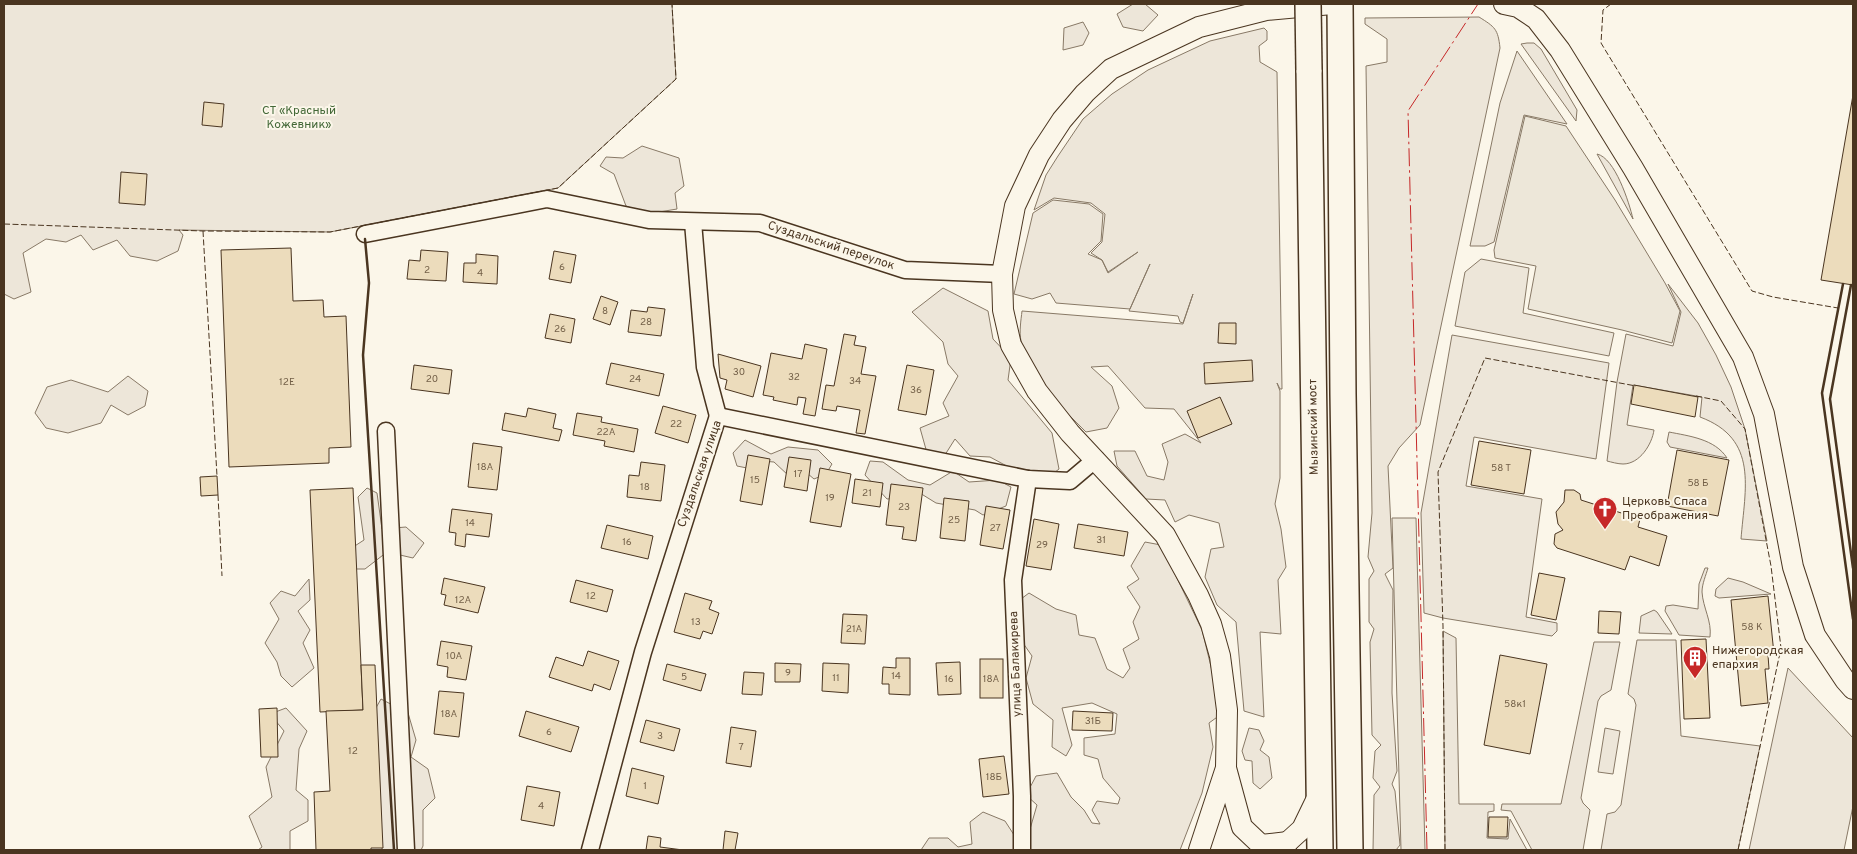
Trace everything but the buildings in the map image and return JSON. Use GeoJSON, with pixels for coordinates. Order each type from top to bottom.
{"type":"FeatureCollection","features":[{"type":"Feature","properties":{"kind":"main road","name":"Мызинский мост"},"geometry":{"type":"LineString","coordinates":[[1308,4],[1320,850]]}},
{"type":"Feature","properties":{"kind":"main road"},"geometry":{"type":"LineString","coordinates":[[1340,4],[1342,384],[1350,850]]}},
{"type":"Feature","properties":{"kind":"street"},"geometry":{"type":"LineString","coordinates":[[1319,794],[1302,829],[1284,846],[1261,845],[1242,827],[1226,768],[1227,710],[1220,656],[1211,624],[1198,594],[1165,535],[1070,433],[1037,391],[1011,345],[1003,310],[1002,274],[1015,206],[1039,155],[1062,120],[1085,93],[1111,69],[1199,26],[1266,10],[1332,4]]}},
{"type":"Feature","properties":{"kind":"street"},"geometry":{"type":"LineString","coordinates":[[1504,4],[1518,7],[1536,19],[1560,50],[1633,168],[1743,357],[1764,414],[1794,567],[1815,635],[1853,689]]}},
{"type":"Feature","properties":{"kind":"street","name":"Суздальский переулок"},"geometry":{"type":"LineString","coordinates":[[365,234],[547,199],[649,220],[760,223],[905,270],[1002,274]]}},
{"type":"Feature","properties":{"kind":"street"},"geometry":{"type":"LineString","coordinates":[[693,222],[704,368],[718,416]]}},
{"type":"Feature","properties":{"kind":"street","name":"Суздальская улица"},"geometry":{"type":"LineString","coordinates":[[590,850],[643,652],[718,416],[1028,478],[1070,481],[1096,459]]}},
{"type":"Feature","properties":{"kind":"street"},"geometry":{"type":"LineString","coordinates":[[386,431],[406,850]]}},
{"type":"Feature","properties":{"kind":"street","name":"улица Балакирева"},"geometry":{"type":"LineString","coordinates":[[1022,850],[1022,796],[1013,580],[1028,478]]}},
{"type":"Feature","properties":{"kind":"street"},"geometry":{"type":"LineString","coordinates":[[1199,850],[1226,768]]}},
{"type":"Feature","properties":{"kind":"green space","name":"СТ «Красный Кожевник»"},"geometry":{"type":"Polygon","coordinates":[[[4,4],[672,4],[676,79],[558,188],[330,232],[179,230],[183,235],[178,251],[157,261],[130,256],[117,240],[93,250],[81,235],[66,242],[46,239],[23,253],[31,292],[14,299],[4,294],[4,4]]]}},
{"type":"Feature","properties":{"kind":"green space"},"geometry":{"type":"Polygon","coordinates":[[[1133,4],[1145,4],[1158,15],[1143,31],[1123,27],[1117,14],[1133,4]]]}},
{"type":"Feature","properties":{"kind":"green space"},"geometry":{"type":"Polygon","coordinates":[[[1479,17],[1495,29],[1500,48],[1420,425],[1399,448],[1388,466],[1393,568],[1385,574],[1393,590],[1392,693],[1397,771],[1392,784],[1395,791],[1400,845],[1396,850],[1373,850],[1374,795],[1380,787],[1373,778],[1375,751],[1381,745],[1372,735],[1370,642],[1374,629],[1369,622],[1369,579],[1374,571],[1368,557],[1372,513],[1366,66],[1387,62],[1387,39],[1365,24],[1365,18],[1479,17]]]}},
{"type":"Feature","properties":{"kind":"green space"},"geometry":{"type":"Polygon","coordinates":[[[1083,22],[1089,33],[1083,45],[1063,50],[1064,28],[1083,22]]]}},
{"type":"Feature","properties":{"kind":"green space"},"geometry":{"type":"Polygon","coordinates":[[[1264,28],[1267,31],[1267,40],[1259,46],[1260,62],[1277,72],[1282,389],[1280,389],[1277,383],[1280,391],[1280,478],[1275,504],[1281,529],[1286,567],[1278,580],[1281,634],[1260,632],[1264,717],[1244,711],[1236,622],[1217,605],[1205,577],[1211,549],[1224,547],[1219,523],[1189,515],[1175,522],[1165,500],[1146,499],[1117,466],[1114,451],[1135,451],[1147,476],[1164,480],[1168,462],[1162,444],[1185,434],[1201,443],[1174,409],[1145,408],[1108,366],[1091,367],[1112,386],[1119,408],[1107,428],[1086,432],[1047,391],[1025,354],[1020,337],[1022,311],[1183,324],[1193,294],[1183,323],[1180,322],[1178,316],[1129,311],[1130,309],[1056,303],[1050,293],[1032,299],[1014,294],[1033,213],[1053,200],[1089,204],[1103,214],[1101,241],[1088,254],[1102,260],[1091,253],[1102,242],[1105,214],[1091,203],[1054,198],[1034,210],[1046,175],[1083,119],[1112,94],[1148,70],[1210,41],[1264,28]],[[1138,252],[1108,272],[1102,260],[1108,273],[1138,252]]]}},
{"type":"Feature","properties":{"kind":"green space"},"geometry":{"type":"Polygon","coordinates":[[[1534,43],[1541,49],[1577,110],[1576,121],[1521,44],[1534,43]]]}},
{"type":"Feature","properties":{"kind":"green space"},"geometry":{"type":"Polygon","coordinates":[[[1517,51],[1567,124],[1524,115],[1494,242],[1485,246],[1470,246],[1500,103],[1517,51]]]}},
{"type":"Feature","properties":{"kind":"green space"},"geometry":{"type":"Polygon","coordinates":[[[642,146],[679,158],[684,186],[675,193],[677,209],[647,214],[626,206],[614,174],[600,166],[606,157],[623,158],[642,146]]]}},
{"type":"Feature","properties":{"kind":"green space"},"geometry":{"type":"Polygon","coordinates":[[[1597,154],[1604,157],[1610,163],[1615,172],[1625,192],[1633,219],[1597,154]]]}},
{"type":"Feature","properties":{"kind":"green space"},"geometry":{"type":"Polygon","coordinates":[[[1481,259],[1529,268],[1523,313],[1614,333],[1609,356],[1455,326],[1465,272],[1481,259]]]}},
{"type":"Feature","properties":{"kind":"green space"},"geometry":{"type":"Polygon","coordinates":[[[1668,284],[1698,323],[1731,387],[1745,429],[1767,541],[1741,539],[1745,484],[1744,467],[1740,452],[1732,438],[1719,426],[1700,417],[1702,397],[1633,385],[1627,425],[1654,430],[1651,441],[1635,461],[1623,464],[1607,461],[1617,382],[1626,334],[1673,346],[1681,312],[1668,284]]]}},
{"type":"Feature","properties":{"kind":"green space"},"geometry":{"type":"Polygon","coordinates":[[[943,288],[988,311],[993,339],[1011,358],[1008,380],[1052,433],[1059,469],[1040,484],[990,457],[970,456],[955,439],[943,458],[927,453],[920,428],[949,416],[943,403],[958,376],[948,364],[943,342],[912,312],[943,288]]]}},
{"type":"Feature","properties":{"kind":"green space"},"geometry":{"type":"Polygon","coordinates":[[[1452,335],[1609,363],[1596,459],[1474,437],[1466,486],[1542,499],[1526,617],[1557,623],[1557,631],[1552,636],[1443,618],[1424,613],[1421,513],[1452,335]]]}},
{"type":"Feature","properties":{"kind":"green space"},"geometry":{"type":"Polygon","coordinates":[[[128,376],[148,391],[145,406],[128,415],[111,405],[101,423],[68,433],[46,428],[35,413],[47,387],[71,380],[108,392],[128,376]]]}},
{"type":"Feature","properties":{"kind":"green space"},"geometry":{"type":"Polygon","coordinates":[[[1669,432],[1709,442],[1716,446],[1727,458],[1670,447],[1667,442],[1669,432]]]}},
{"type":"Feature","properties":{"kind":"green space"},"geometry":{"type":"Polygon","coordinates":[[[745,440],[771,454],[788,447],[818,450],[832,464],[826,474],[814,479],[801,468],[789,476],[774,462],[761,461],[752,469],[737,466],[733,453],[745,440]]]}},
{"type":"Feature","properties":{"kind":"green space"},"geometry":{"type":"Polygon","coordinates":[[[870,461],[883,462],[908,480],[930,485],[953,471],[969,482],[998,480],[1011,487],[1006,506],[983,515],[975,510],[936,503],[915,490],[902,498],[887,499],[865,475],[870,461]]]}},
{"type":"Feature","properties":{"kind":"green space"},"geometry":{"type":"Polygon","coordinates":[[[367,488],[377,493],[382,529],[406,527],[424,543],[413,558],[387,552],[365,569],[349,569],[347,551],[364,540],[358,497],[367,488]]]}},
{"type":"Feature","properties":{"kind":"green space"},"geometry":{"type":"Polygon","coordinates":[[[1145,542],[1161,545],[1202,630],[1217,691],[1220,715],[1209,723],[1213,747],[1202,793],[1180,850],[921,850],[929,838],[948,838],[958,847],[972,844],[970,822],[983,812],[1005,821],[1016,838],[1028,836],[1037,805],[1026,795],[1036,776],[1057,773],[1071,797],[1084,810],[1092,823],[1100,824],[1092,810],[1097,801],[1118,804],[1120,798],[1103,778],[1098,759],[1084,755],[1084,738],[1115,734],[1117,714],[1092,703],[1062,708],[1072,745],[1066,756],[1052,747],[1053,720],[1033,704],[1026,678],[1032,656],[1016,633],[1017,602],[1029,593],[1056,609],[1076,615],[1079,635],[1095,638],[1107,669],[1123,678],[1130,668],[1123,649],[1139,639],[1133,622],[1140,607],[1127,587],[1139,579],[1131,566],[1145,542]]]}},
{"type":"Feature","properties":{"kind":"green space"},"geometry":{"type":"Polygon","coordinates":[[[1705,568],[1708,568],[1702,592],[1710,625],[1710,637],[1679,635],[1665,611],[1666,606],[1673,605],[1698,609],[1699,584],[1705,568]]]}},
{"type":"Feature","properties":{"kind":"green space"},"geometry":{"type":"Polygon","coordinates":[[[1728,578],[1771,594],[1719,598],[1715,596],[1716,589],[1728,578]]]}},
{"type":"Feature","properties":{"kind":"green space"},"geometry":{"type":"Polygon","coordinates":[[[309,579],[310,600],[298,611],[310,630],[303,643],[314,668],[292,687],[281,676],[277,662],[265,643],[279,619],[270,603],[281,591],[295,596],[309,579]]]}},
{"type":"Feature","properties":{"kind":"green space"},"geometry":{"type":"Polygon","coordinates":[[[1654,610],[1672,634],[1639,633],[1641,616],[1654,610]]]}},
{"type":"Feature","properties":{"kind":"green space"},"geometry":{"type":"Polygon","coordinates":[[[1443,631],[1456,638],[1459,804],[1494,804],[1494,811],[1488,812],[1487,838],[1508,839],[1510,819],[1527,850],[1445,850],[1443,631]]]}},
{"type":"Feature","properties":{"kind":"green space"},"geometry":{"type":"Polygon","coordinates":[[[1637,640],[1676,640],[1681,736],[1760,746],[1738,850],[1601,850],[1607,814],[1615,812],[1621,805],[1636,705],[1634,699],[1628,694],[1637,640]]]}},
{"type":"Feature","properties":{"kind":"green space"},"geometry":{"type":"Polygon","coordinates":[[[1594,642],[1620,642],[1611,690],[1601,696],[1598,701],[1581,798],[1590,810],[1583,850],[1532,850],[1511,811],[1501,810],[1502,804],[1561,804],[1594,642]]]}},
{"type":"Feature","properties":{"kind":"green space"},"geometry":{"type":"Polygon","coordinates":[[[1788,668],[1853,738],[1853,806],[1844,850],[1749,850],[1788,668]]]}},
{"type":"Feature","properties":{"kind":"green space"},"geometry":{"type":"Polygon","coordinates":[[[381,699],[408,713],[416,740],[411,757],[428,769],[435,798],[423,810],[423,846],[421,850],[383,850],[372,835],[369,720],[381,699]]]}},
{"type":"Feature","properties":{"kind":"green space"},"geometry":{"type":"Polygon","coordinates":[[[286,708],[307,731],[299,749],[296,790],[308,800],[308,821],[290,831],[290,850],[258,850],[262,847],[249,816],[272,797],[266,767],[284,731],[270,714],[286,708]]]}},
{"type":"Feature","properties":{"kind":"green space"},"geometry":{"type":"Polygon","coordinates":[[[1249,728],[1259,730],[1264,741],[1260,750],[1269,757],[1272,778],[1260,789],[1253,783],[1252,761],[1245,760],[1242,751],[1249,728]]]}},
{"type":"Feature","properties":{"kind":"green space"},"geometry":{"type":"Polygon","coordinates":[[[1605,728],[1620,731],[1613,774],[1598,772],[1605,728]]]}},
{"type":"Feature","properties":{"kind":"shaded area"},"geometry":{"type":"Polygon","coordinates":[[[1525,116],[1566,126],[1615,200],[1680,311],[1672,343],[1528,309],[1536,266],[1495,258],[1494,250],[1525,116]]]}},
{"type":"Feature","properties":{"kind":"shaded area"},"geometry":{"type":"Polygon","coordinates":[[[1392,518],[1416,518],[1425,850],[1401,850],[1392,518]]]}},
{"type":"Feature","properties":{"kind":"fence"},"geometry":{"type":"LineString","coordinates":[[4,224],[203,231],[330,232],[558,188],[676,79],[672,4]]}},
{"type":"Feature","properties":{"kind":"fence"},"geometry":{"type":"LineString","coordinates":[[1611,4],[1603,10],[1601,43],[1752,291],[1773,297],[1838,308]]}},
{"type":"Feature","properties":{"kind":"fence"},"geometry":{"type":"LineString","coordinates":[[203,231],[217,476]]}},
{"type":"Feature","properties":{"kind":"fence"},"geometry":{"type":"LineString","coordinates":[[1445,850],[1443,626],[1438,472],[1485,358],[1636,386]]}},
{"type":"Feature","properties":{"kind":"fence"},"geometry":{"type":"LineString","coordinates":[[1696,396],[1721,401],[1745,429],[1771,566],[1781,648],[1738,850]]}},
{"type":"Feature","properties":{"kind":"fence"},"geometry":{"type":"LineString","coordinates":[[218,495],[222,576]]}},
{"type":"Feature","properties":{"kind":"wall"},"geometry":{"type":"LineString","coordinates":[[365,239],[369,283],[363,355],[394,850]]}},
{"type":"Feature","properties":{"kind":"wall"},"geometry":{"type":"LineString","coordinates":[[1843,284],[1822,393],[1853,619]]}},
{"type":"Feature","properties":{"kind":"wall"},"geometry":{"type":"LineString","coordinates":[[1851,285],[1830,399],[1853,568]]}},
{"type":"Feature","properties":{"kind":"power"},"geometry":{"type":"LineString","coordinates":[[1427,850],[1408,111],[1478,4]]}},
{"type":"Feature","properties":{"kind":"place","name":"Церковь Спаса Преображения"},"geometry":{"type":"Point","coordinates":[1605,530]}},
{"type":"Feature","properties":{"kind":"place","name":"Нижегородская епархия"},"geometry":{"type":"Point","coordinates":[1695,679]}}]}
